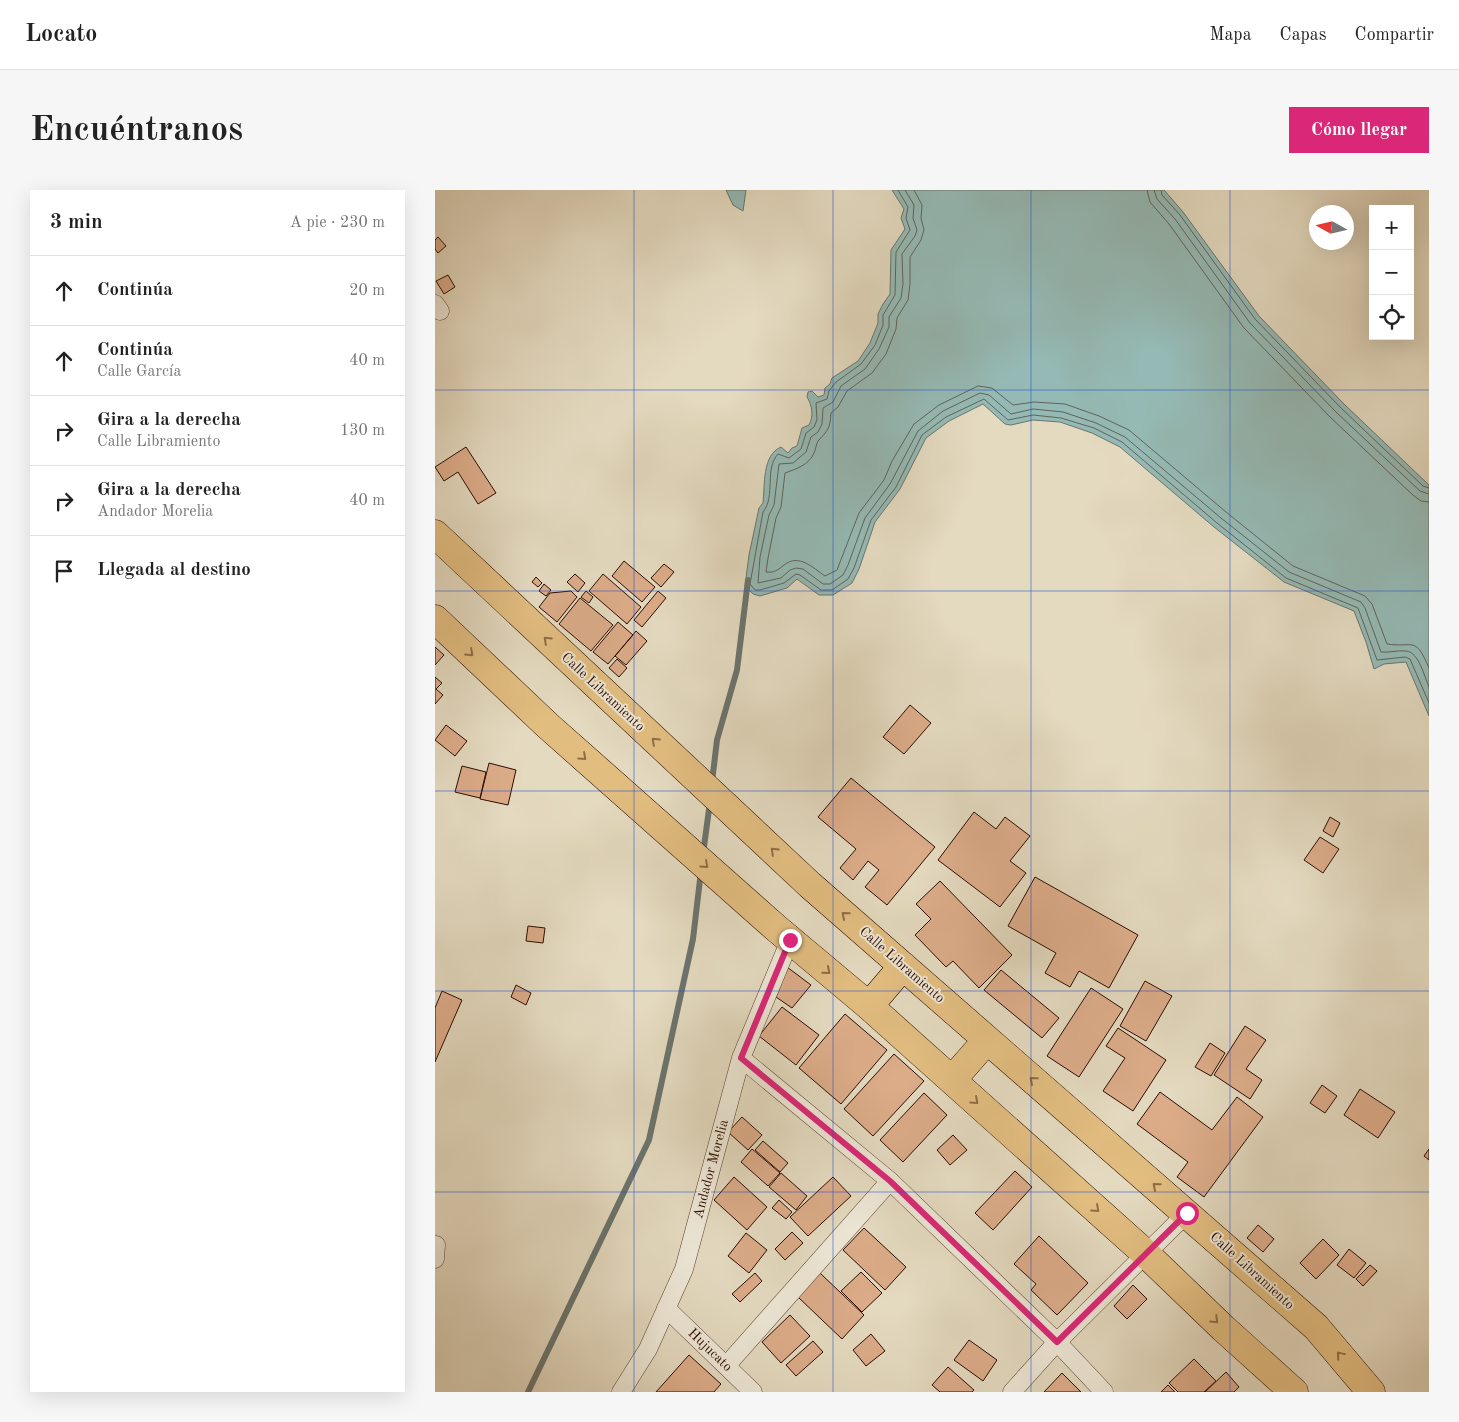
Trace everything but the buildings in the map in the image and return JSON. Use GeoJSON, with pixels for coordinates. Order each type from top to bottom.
{"type":"FeatureCollection","features":[{"type":"Feature","properties":{"kind":"highway","name":"Calle Libramiento"},"geometry":{"type":"LineString","coordinates":[[435,534],[810,885],[1316,1327],[1371,1392]]}},
{"type":"Feature","properties":{"kind":"highway"},"geometry":{"type":"LineString","coordinates":[[435,620],[547,725],[783,934],[869,1006],[1145,1253],[1223,1328],[1294,1392]]}},
{"type":"Feature","properties":{"kind":"highway"},"geometry":{"type":"LineString","coordinates":[[869,1006],[903,966]]}},
{"type":"Feature","properties":{"kind":"highway"},"geometry":{"type":"LineString","coordinates":[[952,1080],[987,1040]]}},
{"type":"Feature","properties":{"kind":"street","name":"Andador Morelia"},"geometry":{"type":"LineString","coordinates":[[621,1392],[648,1349],[684,1269],[741,1058],[783,934]]}},
{"type":"Feature","properties":{"kind":"street"},"geometry":{"type":"LineString","coordinates":[[741,1058],[890,1181],[1057,1342],[1104,1392]]}},
{"type":"Feature","properties":{"kind":"street"},"geometry":{"type":"LineString","coordinates":[[726,1366],[890,1181]]}},
{"type":"Feature","properties":{"kind":"street"},"geometry":{"type":"LineString","coordinates":[[1012,1392],[1057,1342],[1187,1213]]}},
{"type":"Feature","properties":{"kind":"street","name":"Hujucato"},"geometry":{"type":"LineString","coordinates":[[666,1308],[753,1392]]}},
{"type":"Feature","properties":{"kind":"water"},"geometry":{"type":"Polygon","coordinates":[[[726,190],[746,190],[743,211],[733,205],[726,190]]]}},
{"type":"Feature","properties":{"kind":"water"},"geometry":{"type":"Polygon","coordinates":[[[892,190],[1164,190],[1183,212],[1259,316],[1344,404],[1429,485],[1429,716],[1406,662],[1384,664],[1374,669],[1354,611],[1284,582],[1214,527],[1120,447],[1092,433],[1060,422],[1033,420],[1011,425],[1005,424],[983,404],[949,421],[926,438],[900,489],[875,522],[859,569],[852,583],[833,595],[819,595],[797,579],[787,588],[760,596],[753,594],[745,586],[749,555],[759,508],[763,503],[767,463],[775,451],[781,447],[788,453],[797,446],[802,428],[809,425],[812,414],[807,397],[808,392],[812,391],[818,397],[824,395],[825,388],[830,384],[832,378],[858,361],[870,343],[878,323],[878,314],[890,294],[891,250],[905,229],[901,218],[904,209],[892,190]]]}},
{"type":"Feature","properties":{"kind":"waterway"},"geometry":{"type":"LineString","coordinates":[[712,782],[717,740],[737,670],[748,580]]}},
{"type":"Feature","properties":{"kind":"waterway"},"geometry":{"type":"LineString","coordinates":[[703,854],[710,802]]}},
{"type":"Feature","properties":{"kind":"waterway"},"geometry":{"type":"LineString","coordinates":[[528,1392],[649,1140],[693,939],[701,871]]}},
{"type":"Feature","properties":{"kind":"route"},"geometry":{"type":"LineString","coordinates":[[790,940],[741,1058],[890,1181],[1057,1342],[1187,1213]]}}]}
